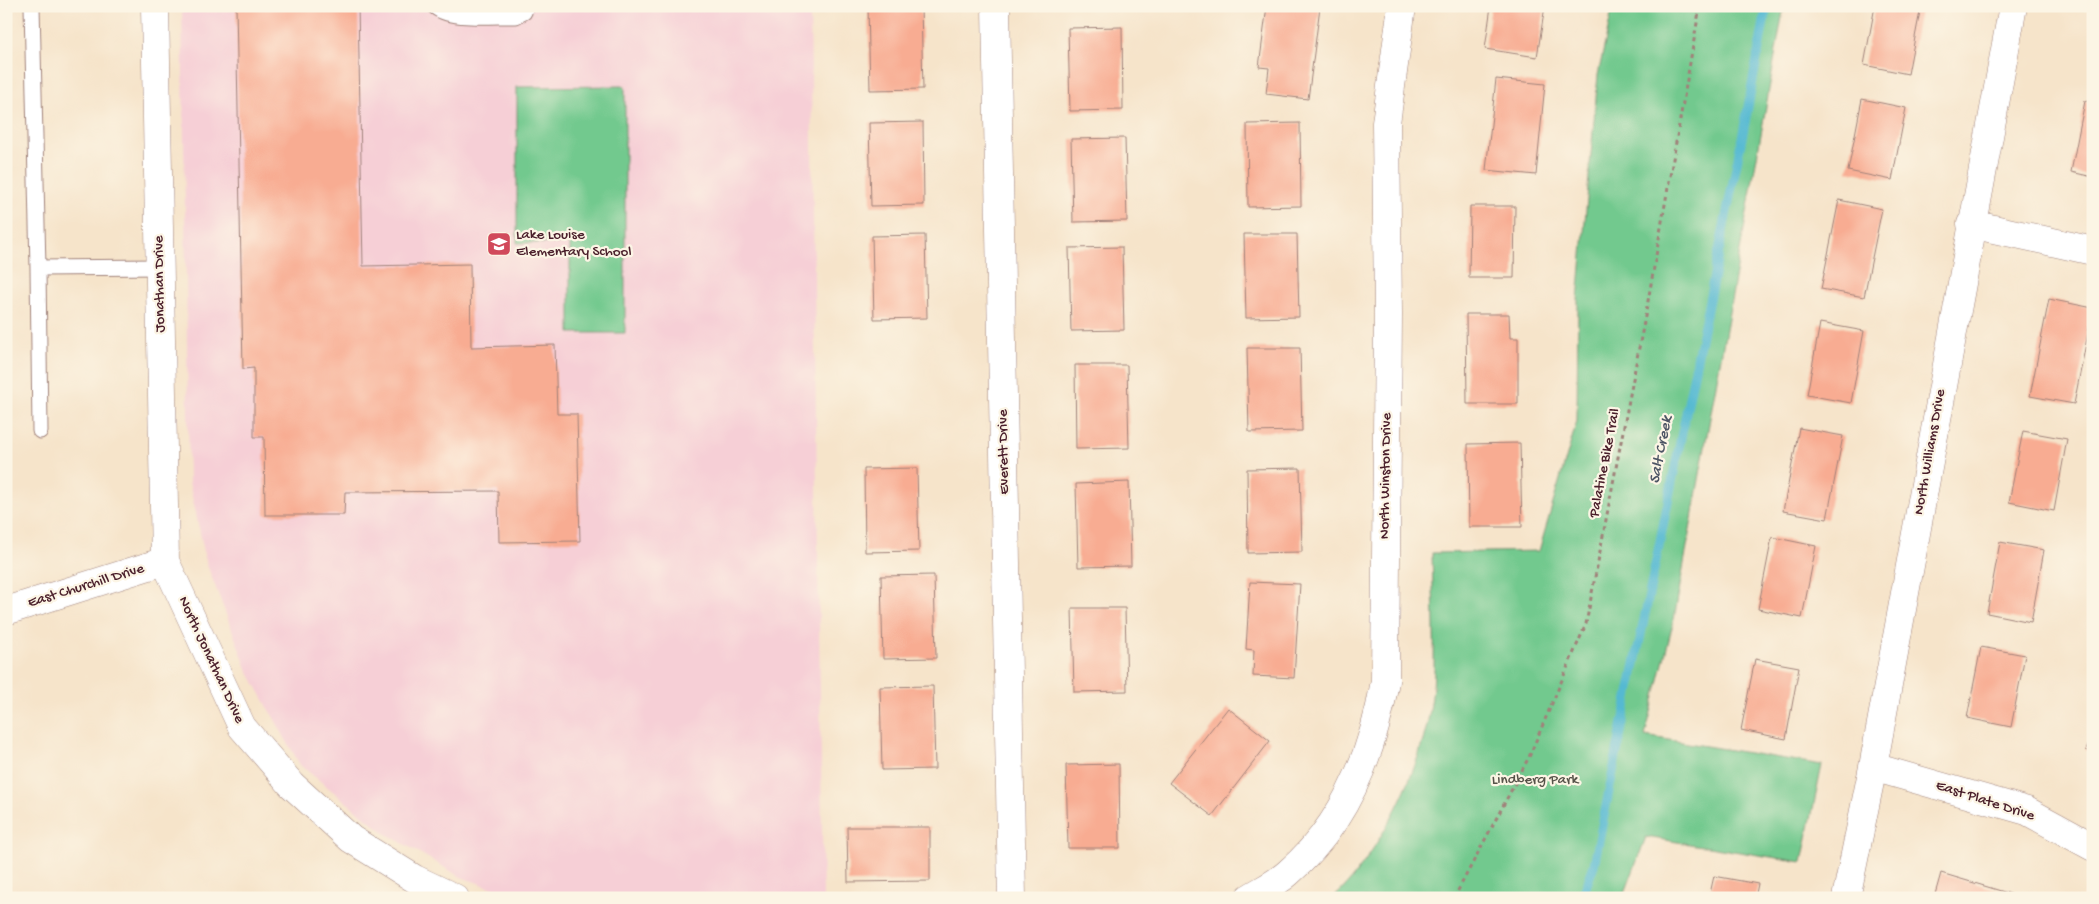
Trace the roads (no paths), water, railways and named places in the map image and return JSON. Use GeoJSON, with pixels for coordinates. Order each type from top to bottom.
{"type":"FeatureCollection","features":[{"type":"Feature","properties":{"kind":"street","name":"Jonathan Drive"},"geometry":{"type":"LineString","coordinates":[[155,6],[165,561]]}},
{"type":"Feature","properties":{"kind":"street","name":"Everett Drive"},"geometry":{"type":"LineString","coordinates":[[996,6],[1012,898]]}},
{"type":"Feature","properties":{"kind":"street","name":"North Winston Drive"},"geometry":{"type":"LineString","coordinates":[[1249,898],[1287,874],[1324,834],[1339,813],[1357,779],[1380,711],[1385,681],[1388,314],[1386,123],[1402,6]]}},
{"type":"Feature","properties":{"kind":"street","name":"North Williams Drive"},"geometry":{"type":"LineString","coordinates":[[1846,898],[1873,766],[2012,6]]}},
{"type":"Feature","properties":{"kind":"street"},"geometry":{"type":"LineString","coordinates":[[1971,224],[2093,251]]}},
{"type":"Feature","properties":{"kind":"street","name":"East Churchill Drive"},"geometry":{"type":"LineString","coordinates":[[6,610],[165,561]]}},
{"type":"Feature","properties":{"kind":"street","name":"North Jonathan Drive"},"geometry":{"type":"LineString","coordinates":[[165,561],[242,727],[292,785],[351,839],[415,878],[455,898]]}},
{"type":"Feature","properties":{"kind":"street","name":"East Plate Drive"},"geometry":{"type":"LineString","coordinates":[[1873,766],[2027,811],[2093,847]]}},
{"type":"Feature","properties":{"kind":"lane"},"geometry":{"type":"LineString","coordinates":[[32,6],[40,431]]}},
{"type":"Feature","properties":{"kind":"lane"},"geometry":{"type":"LineString","coordinates":[[434,6],[449,15],[516,16],[524,12],[526,6]]}},
{"type":"Feature","properties":{"kind":"lane"},"geometry":{"type":"LineString","coordinates":[[38,268],[160,267]]}},
{"type":"Feature","properties":{"kind":"waterway","name":"Salt Creek"},"geometry":{"type":"LineString","coordinates":[[1582,898],[1594,865],[1744,128],[1767,6]]}},
{"type":"Feature","properties":{"kind":"place","name":"Lake Louise Elementary School"},"geometry":{"type":"Point","coordinates":[499,244]}},
{"type":"Feature","properties":{"kind":"park label","name":"Lindberg Park"},"geometry":{"type":"Point","coordinates":[1535,780]}}]}
